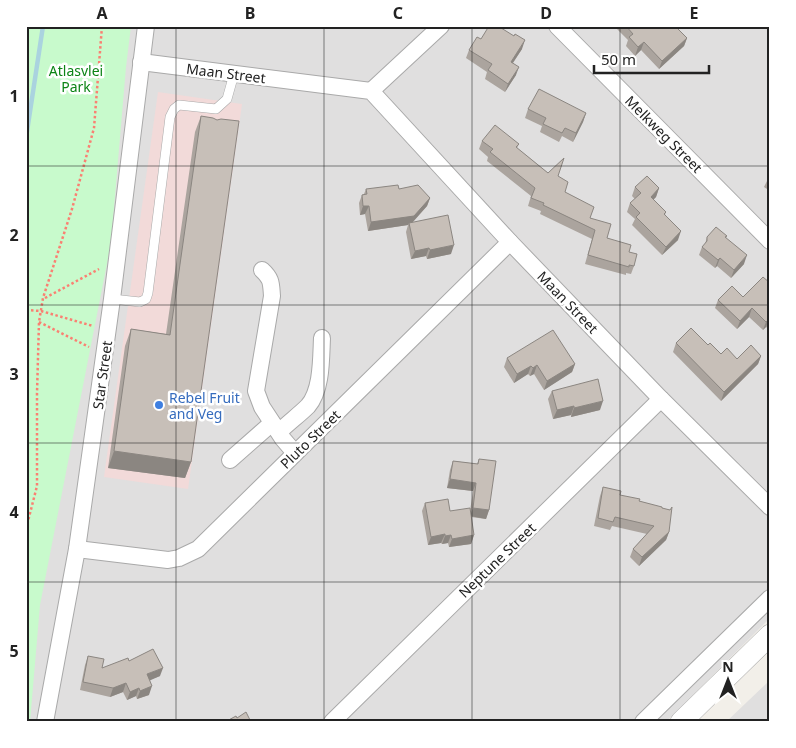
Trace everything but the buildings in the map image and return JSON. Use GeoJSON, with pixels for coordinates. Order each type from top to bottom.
{"type":"FeatureCollection","features":[{"type":"Feature","properties":{"kind":"street","name":"Star Street"},"geometry":{"type":"LineString","coordinates":[[45,722],[77,549],[105,355],[146,26]]}},
{"type":"Feature","properties":{"kind":"street"},"geometry":{"type":"LineString","coordinates":[[371,91],[441,26]]}},
{"type":"Feature","properties":{"kind":"street","name":"Melkweg Street"},"geometry":{"type":"LineString","coordinates":[[557,26],[770,241]]}},
{"type":"Feature","properties":{"kind":"street","name":"Maan Street"},"geometry":{"type":"LineString","coordinates":[[141,62],[371,91],[510,242],[661,399],[770,507]]}},
{"type":"Feature","properties":{"kind":"street","name":"Pluto Street"},"geometry":{"type":"LineString","coordinates":[[77,549],[168,560],[179,558],[198,549],[510,242]]}},
{"type":"Feature","properties":{"kind":"street"},"geometry":{"type":"LineString","coordinates":[[262,270],[269,276],[272,296],[256,391],[262,407],[295,453]]}},
{"type":"Feature","properties":{"kind":"street"},"geometry":{"type":"LineString","coordinates":[[230,460],[309,404],[315,393],[321,370],[322,338]]}},
{"type":"Feature","properties":{"kind":"street","name":"Neptune Street"},"geometry":{"type":"LineString","coordinates":[[332,722],[661,399]]}},
{"type":"Feature","properties":{"kind":"street"},"geometry":{"type":"LineString","coordinates":[[643,722],[770,598]]}},
{"type":"Feature","properties":{"kind":"street"},"geometry":{"type":"LineString","coordinates":[[681,722],[770,635]]}},
{"type":"Feature","properties":{"kind":"street"},"geometry":{"type":"LineString","coordinates":[[700,722],[770,653]]}},
{"type":"Feature","properties":{"kind":"lane"},"geometry":{"type":"LineString","coordinates":[[112,299],[140,302],[146,299],[148,293],[172,112],[179,105],[216,113],[227,99],[234,74]]}},
{"type":"Feature","properties":{"kind":"path"},"geometry":{"type":"LineString","coordinates":[[26,529],[37,486],[39,322],[43,298],[72,209],[94,128],[102,26]]}},
{"type":"Feature","properties":{"kind":"path"},"geometry":{"type":"LineString","coordinates":[[43,298],[117,259]]}},
{"type":"Feature","properties":{"kind":"path"},"geometry":{"type":"LineString","coordinates":[[26,310],[41,312],[108,330]]}},
{"type":"Feature","properties":{"kind":"path"},"geometry":{"type":"LineString","coordinates":[[39,322],[105,355]]}},
{"type":"Feature","properties":{"kind":"shaded area"},"geometry":{"type":"Polygon","coordinates":[[[26,26],[770,26],[770,618],[666,722],[26,722],[26,26]]]}},
{"type":"Feature","properties":{"kind":"shaded area"},"geometry":{"type":"Polygon","coordinates":[[[158,92],[242,104],[188,489],[104,477],[158,92]]]}},
{"type":"Feature","properties":{"kind":"shaded area"},"geometry":{"type":"Polygon","coordinates":[[[770,680],[770,722],[726,722],[770,680]]]}},
{"type":"Feature","properties":{"kind":"green space","name":"Atlasvlei Park"},"geometry":{"type":"Polygon","coordinates":[[[26,26],[131,26],[111,243],[40,605],[30,722],[26,722],[26,26]]]}},
{"type":"Feature","properties":{"kind":"waterway"},"geometry":{"type":"LineString","coordinates":[[26,138],[43,26]]}},
{"type":"Feature","properties":{"kind":"place","name":"Rebel Fruit and Veg"},"geometry":{"type":"Point","coordinates":[159,405]}}]}
